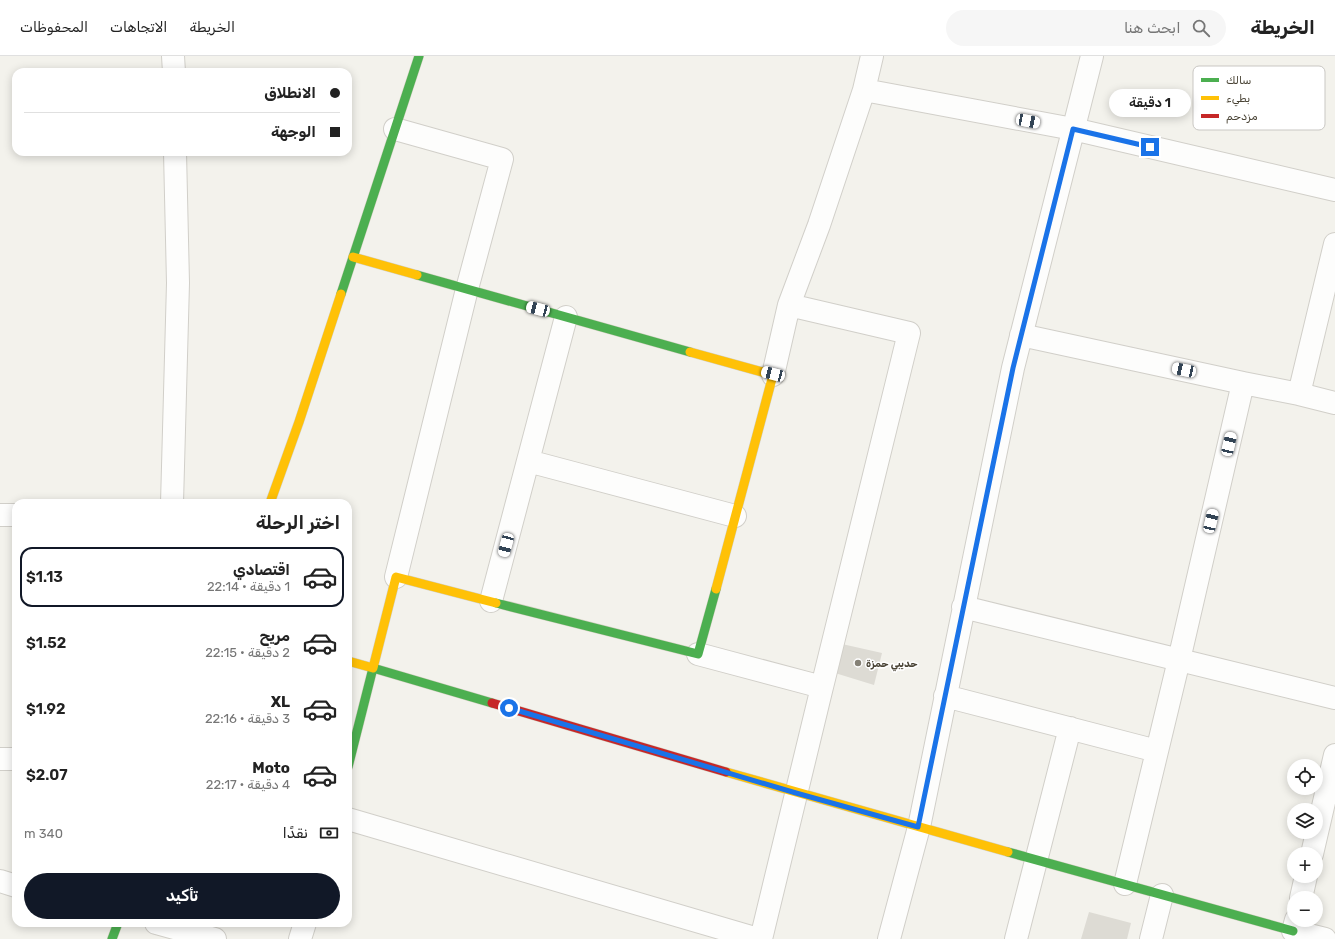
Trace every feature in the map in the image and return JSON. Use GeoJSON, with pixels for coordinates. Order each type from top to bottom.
{"type":"FeatureCollection","features":[{"type":"Feature","properties":{"kind":"street"},"geometry":{"type":"LineString","coordinates":[[173,56],[174,68]]}},
{"type":"Feature","properties":{"kind":"street"},"geometry":{"type":"LineString","coordinates":[[271,499],[299,422],[418,56]]}},
{"type":"Feature","properties":{"kind":"street"},"geometry":{"type":"LineString","coordinates":[[698,654],[773,374],[789,305],[820,225],[864,90],[872,56]]}},
{"type":"Feature","properties":{"kind":"street"},"geometry":{"type":"LineString","coordinates":[[889,939],[918,827],[1013,368],[1092,56]]}},
{"type":"Feature","properties":{"kind":"street"},"geometry":{"type":"LineString","coordinates":[[864,90],[1073,129],[1335,190]]}},
{"type":"Feature","properties":{"kind":"street"},"geometry":{"type":"LineString","coordinates":[[352,752],[467,289],[502,159],[395,128]]}},
{"type":"Feature","properties":{"kind":"street"},"geometry":{"type":"LineString","coordinates":[[172,499],[178,283],[175,156]]}},
{"type":"Feature","properties":{"kind":"street"},"geometry":{"type":"LineString","coordinates":[[1299,394],[1335,244]]}},
{"type":"Feature","properties":{"kind":"street"},"geometry":{"type":"LineString","coordinates":[[353,257],[773,374]]}},
{"type":"Feature","properties":{"kind":"street"},"geometry":{"type":"LineString","coordinates":[[761,939],[909,333],[789,305]]}},
{"type":"Feature","properties":{"kind":"street"},"geometry":{"type":"LineString","coordinates":[[491,601],[566,317]]}},
{"type":"Feature","properties":{"kind":"street"},"geometry":{"type":"LineString","coordinates":[[1021,335],[1335,403]]}},
{"type":"Feature","properties":{"kind":"street"},"geometry":{"type":"LineString","coordinates":[[1125,884],[1180,660],[1243,383]]}},
{"type":"Feature","properties":{"kind":"street"},"geometry":{"type":"LineString","coordinates":[[528,461],[735,516]]}},
{"type":"Feature","properties":{"kind":"street"},"geometry":{"type":"LineString","coordinates":[[0,515],[12,515]]}},
{"type":"Feature","properties":{"kind":"street"},"geometry":{"type":"LineString","coordinates":[[396,577],[822,686]]}},
{"type":"Feature","properties":{"kind":"street"},"geometry":{"type":"LineString","coordinates":[[963,607],[1335,698]]}},
{"type":"Feature","properties":{"kind":"street"},"geometry":{"type":"LineString","coordinates":[[352,662],[796,793],[1287,930],[1325,939]]}},
{"type":"Feature","properties":{"kind":"street"},"geometry":{"type":"LineString","coordinates":[[945,696],[1157,751]]}},
{"type":"Feature","properties":{"kind":"street"},"geometry":{"type":"LineString","coordinates":[[1016,939],[1070,728]]}},
{"type":"Feature","properties":{"kind":"street"},"geometry":{"type":"LineString","coordinates":[[1314,847],[1335,755]]}},
{"type":"Feature","properties":{"kind":"street"},"geometry":{"type":"LineString","coordinates":[[0,759],[12,759]]}},
{"type":"Feature","properties":{"kind":"street"},"geometry":{"type":"LineString","coordinates":[[352,820],[758,939]]}},
{"type":"Feature","properties":{"kind":"street"},"geometry":{"type":"LineString","coordinates":[[0,881],[12,885]]}},
{"type":"Feature","properties":{"kind":"street"},"geometry":{"type":"LineString","coordinates":[[1150,939],[1162,895]]}},
{"type":"Feature","properties":{"kind":"street"},"geometry":{"type":"LineString","coordinates":[[112,939],[116,927]]}},
{"type":"Feature","properties":{"kind":"street"},"geometry":{"type":"LineString","coordinates":[[171,927],[215,939]]}},
{"type":"Feature","properties":{"kind":"street"},"geometry":{"type":"LineString","coordinates":[[300,939],[304,927]]}},
{"type":"Feature","properties":{"kind":"building","name":"حديبي حمزة"},"geometry":{"type":"Polygon","coordinates":[[[842,644],[882,653],[874,685],[835,673],[842,644]]]}},
{"type":"Feature","properties":{"kind":"building"},"geometry":{"type":"Polygon","coordinates":[[[1089,912],[1131,923],[1127,939],[1081,939],[1089,912]]]}},
{"type":"Feature","properties":{"kind":"traffic: fast"},"geometry":{"type":"LineString","coordinates":[[341,294],[419,56]]}},
{"type":"Feature","properties":{"kind":"traffic: fast"},"geometry":{"type":"LineString","coordinates":[[417,275],[690,352]]}},
{"type":"Feature","properties":{"kind":"traffic: fast"},"geometry":{"type":"LineString","coordinates":[[496,603],[698,654],[716,589]]}},
{"type":"Feature","properties":{"kind":"traffic: fast"},"geometry":{"type":"LineString","coordinates":[[352,751],[373,668],[492,703]]}},
{"type":"Feature","properties":{"kind":"traffic: fast"},"geometry":{"type":"LineString","coordinates":[[1008,852],[1293,931]]}},
{"type":"Feature","properties":{"kind":"traffic: fast"},"geometry":{"type":"LineString","coordinates":[[112,939],[116,927]]}},
{"type":"Feature","properties":{"kind":"traffic: slow"},"geometry":{"type":"LineString","coordinates":[[353,257],[417,275]]}},
{"type":"Feature","properties":{"kind":"traffic: slow"},"geometry":{"type":"LineString","coordinates":[[271,499],[299,422],[341,294]]}},
{"type":"Feature","properties":{"kind":"traffic: slow"},"geometry":{"type":"LineString","coordinates":[[690,352],[773,375],[716,589]]}},
{"type":"Feature","properties":{"kind":"traffic: slow"},"geometry":{"type":"LineString","coordinates":[[352,662],[373,668],[396,577],[496,603]]}},
{"type":"Feature","properties":{"kind":"traffic: slow"},"geometry":{"type":"LineString","coordinates":[[726,772],[1008,852]]}},
{"type":"Feature","properties":{"kind":"traffic: jam"},"geometry":{"type":"LineString","coordinates":[[492,703],[726,772]]}},
{"type":"Feature","properties":{"kind":"place","name":"حديبي حمزة"},"geometry":{"type":"Point","coordinates":[858,663]}},
{"type":"Feature","properties":{"kind":"route"},"geometry":{"type":"LineString","coordinates":[[509,708],[796,793],[918,827],[1013,368],[1073,129],[1150,147]]}}]}
